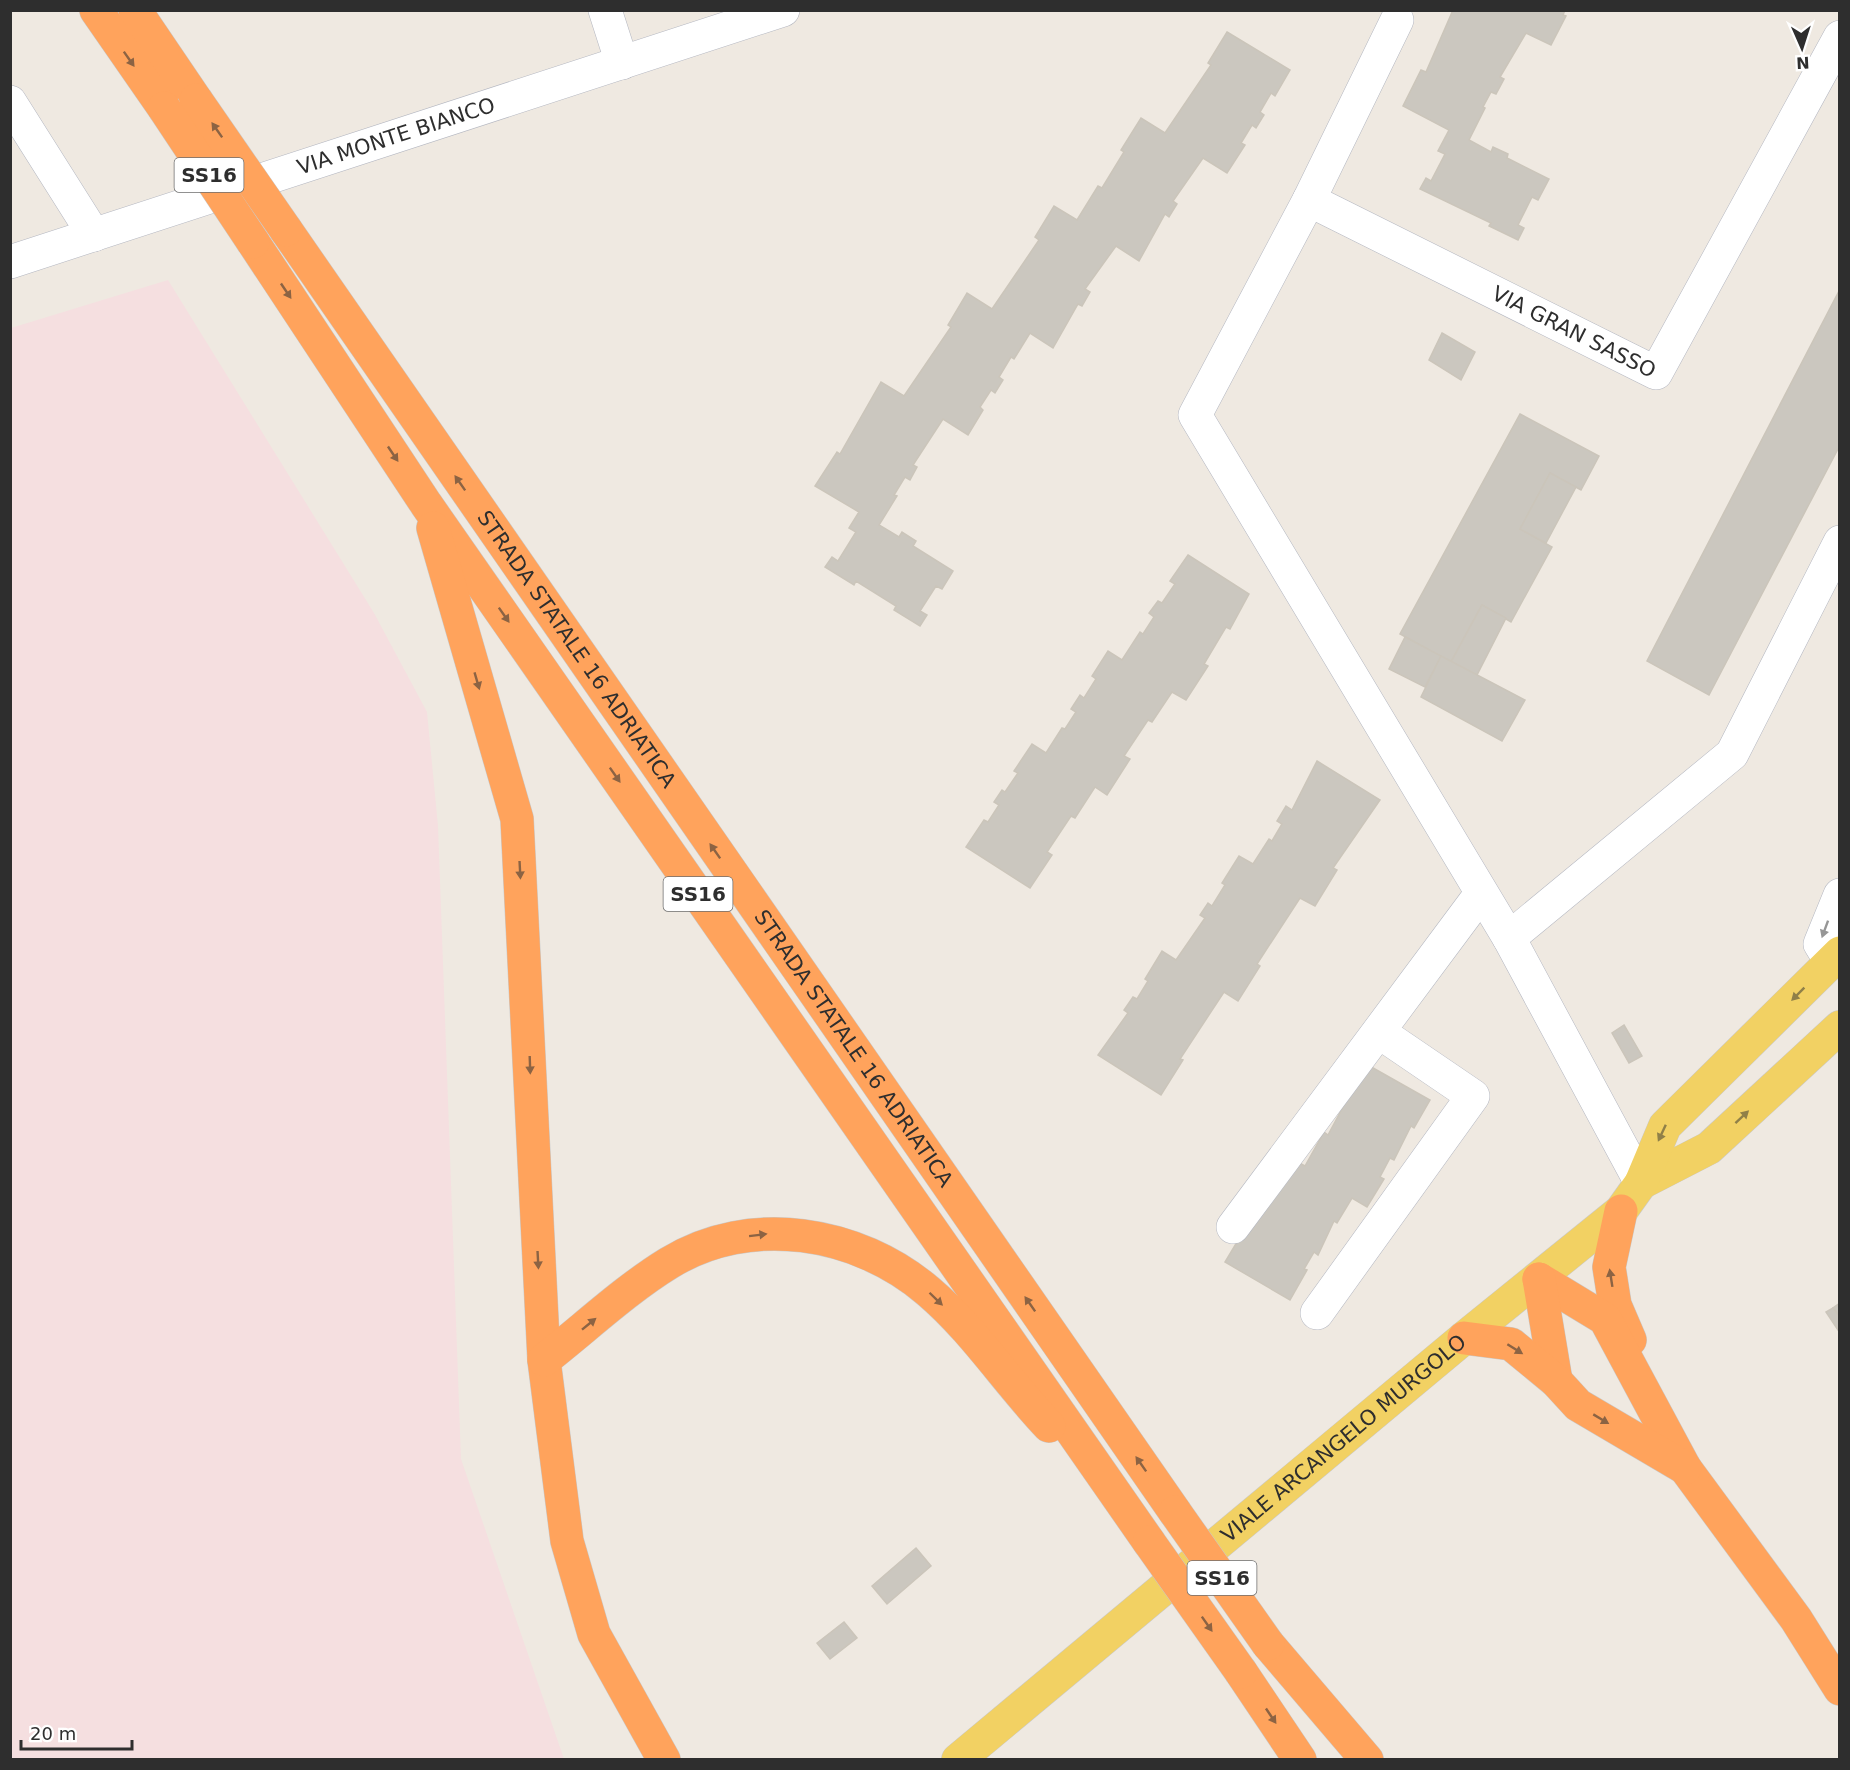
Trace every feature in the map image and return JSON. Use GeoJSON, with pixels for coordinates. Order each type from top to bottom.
{"type":"FeatureCollection","features":[{"type":"Feature","properties":{"kind":"highway","name":"STRADA STATALE 16 ADRIATICA"},"geometry":{"type":"LineString","coordinates":[[96,10],[164,108],[426,504],[1241,1672],[1300,1760]]}},
{"type":"Feature","properties":{"kind":"highway","name":"STRADA STATALE 16 ADRIATICA"},"geometry":{"type":"LineString","coordinates":[[135,10],[1349,1760]]}},
{"type":"Feature","properties":{"kind":"highway"},"geometry":{"type":"LineString","coordinates":[[426,504],[517,819],[544,1360],[567,1541],[591,1623],[664,1760]]}},
{"type":"Feature","properties":{"kind":"highway"},"geometry":{"type":"LineString","coordinates":[[1621,1211],[1609,1267],[1615,1305],[1685,1468]]}},
{"type":"Feature","properties":{"kind":"highway"},"geometry":{"type":"LineString","coordinates":[[544,1360],[670,1262],[720,1239],[774,1233],[827,1238],[879,1258],[927,1290],[969,1330],[1016,1391],[1124,1505]]}},
{"type":"Feature","properties":{"kind":"highway"},"geometry":{"type":"LineString","coordinates":[[1539,1279],[1556,1381]]}},
{"type":"Feature","properties":{"kind":"highway"},"geometry":{"type":"LineString","coordinates":[[1539,1279],[1605,1319],[1685,1468],[1796,1619],[1839,1689]]}},
{"type":"Feature","properties":{"kind":"highway"},"geometry":{"type":"LineString","coordinates":[[1464,1338],[1511,1344],[1556,1381],[1578,1405],[1685,1468]]}},
{"type":"Feature","properties":{"kind":"highway"},"geometry":{"type":"LineString","coordinates":[[1268,1644],[1367,1760]]}},
{"type":"Feature","properties":{"kind":"main road","name":"VIALE ARCANGELO MURGOLO"},"geometry":{"type":"LineString","coordinates":[[958,1760],[1464,1338],[1621,1211],[1641,1183],[1665,1126],[1835,957]]}},
{"type":"Feature","properties":{"kind":"main road","name":"VIALE ARCANGELO MURGOLO"},"geometry":{"type":"LineString","coordinates":[[1641,1183],[1709,1148],[1839,1027]]}},
{"type":"Feature","properties":{"kind":"street"},"geometry":{"type":"LineString","coordinates":[[604,10],[621,63]]}},
{"type":"Feature","properties":{"kind":"street","name":"VIA MONTE BIANCO"},"geometry":{"type":"LineString","coordinates":[[10,262],[783,10]]}},
{"type":"Feature","properties":{"kind":"street"},"geometry":{"type":"LineString","coordinates":[[1397,20],[1309,200],[1196,415],[1480,895],[1509,938],[1641,1183]]}},
{"type":"Feature","properties":{"kind":"street","name":"VIA GRAN SASSO"},"geometry":{"type":"LineString","coordinates":[[1309,200],[1656,373],[1839,37]]}},
{"type":"Feature","properties":{"kind":"street"},"geometry":{"type":"LineString","coordinates":[[10,102],[94,235]]}},
{"type":"Feature","properties":{"kind":"street"},"geometry":{"type":"LineString","coordinates":[[1509,938],[1731,754],[1839,542]]}},
{"type":"Feature","properties":{"kind":"street"},"geometry":{"type":"LineString","coordinates":[[1233,1227],[1480,895]]}},
{"type":"Feature","properties":{"kind":"street"},"geometry":{"type":"LineString","coordinates":[[1835,957],[1820,944],[1839,895]]}},
{"type":"Feature","properties":{"kind":"street"},"geometry":{"type":"LineString","coordinates":[[1317,1312],[1473,1096],[1379,1032]]}},
{"type":"Feature","properties":{"kind":"shaded area"},"geometry":{"type":"Polygon","coordinates":[[[168,280],[374,613],[427,712],[438,826],[461,1459],[564,1759],[11,1759],[11,328],[168,280]]]}},
{"type":"Feature","properties":{"kind":"building"},"geometry":{"type":"Polygon","coordinates":[[[1453,10],[1565,10],[1563,15],[1566,16],[1551,45],[1526,33],[1500,77],[1504,79],[1496,94],[1491,92],[1483,107],[1485,108],[1469,140],[1491,152],[1493,147],[1508,154],[1507,158],[1549,179],[1538,200],[1532,197],[1518,225],[1524,228],[1518,240],[1489,226],[1491,223],[1420,189],[1426,178],[1431,181],[1445,154],[1438,151],[1449,130],[1403,106],[1421,70],[1426,72],[1453,10]]]}},
{"type":"Feature","properties":{"kind":"building"},"geometry":{"type":"Polygon","coordinates":[[[1227,32],[1290,70],[1275,96],[1271,93],[1260,112],[1264,115],[1256,128],[1252,125],[1241,143],[1245,145],[1227,173],[1203,158],[1173,201],[1177,204],[1169,217],[1165,214],[1139,261],[1116,246],[1085,289],[1090,292],[1082,306],[1078,304],[1053,348],[1030,333],[1014,359],[1011,357],[999,377],[1003,380],[995,393],[991,390],[980,407],[983,410],[968,435],[943,419],[913,465],[917,467],[910,480],[905,477],[894,495],[897,496],[879,525],[899,537],[902,532],[916,541],[913,546],[953,571],[942,589],[936,586],[920,611],[927,615],[920,626],[894,610],[896,606],[856,581],[854,585],[825,567],[832,557],[838,561],[856,532],[849,528],[859,512],[815,486],[837,452],[840,454],[881,382],[904,396],[951,327],[948,325],[967,293],[992,309],[1039,240],[1035,237],[1054,206],[1077,220],[1098,186],[1102,188],[1124,152],[1121,150],[1141,118],[1165,133],[1211,65],[1208,63],[1227,32]]]}},
{"type":"Feature","properties":{"kind":"building"},"geometry":{"type":"Polygon","coordinates":[[[1840,289],[1840,445],[1709,695],[1647,661],[1840,289]]]}},
{"type":"Feature","properties":{"kind":"building"},"geometry":{"type":"Polygon","coordinates":[[[1442,333],[1475,352],[1461,380],[1429,360],[1442,333]]]}},
{"type":"Feature","properties":{"kind":"building"},"geometry":{"type":"Polygon","coordinates":[[[1520,414],[1599,456],[1581,490],[1550,473],[1520,529],[1552,547],[1511,622],[1482,605],[1451,662],[1400,634],[1520,414]]]}},
{"type":"Feature","properties":{"kind":"building"},"geometry":{"type":"Polygon","coordinates":[[[1550,473],[1576,487],[1546,543],[1520,529],[1550,473]]]}},
{"type":"Feature","properties":{"kind":"building"},"geometry":{"type":"Polygon","coordinates":[[[1188,555],[1249,594],[1230,629],[1226,627],[1204,664],[1208,666],[1186,700],[1172,692],[1152,722],[1148,720],[1124,756],[1130,759],[1107,795],[1095,787],[1075,818],[1071,816],[1047,852],[1052,855],[1030,888],[966,847],[984,820],[988,822],[999,805],[994,802],[1002,790],[1005,792],[1018,773],[1014,771],[1032,744],[1046,753],[1062,728],[1065,729],[1076,712],[1071,709],[1080,695],[1084,698],[1096,679],[1092,676],[1108,651],[1122,660],[1140,632],[1143,634],[1154,617],[1149,613],[1158,601],[1162,603],[1175,584],[1170,581],[1188,555]]]}},
{"type":"Feature","properties":{"kind":"building"},"geometry":{"type":"Polygon","coordinates":[[[1482,605],[1506,618],[1477,675],[1451,662],[1482,605]]]}},
{"type":"Feature","properties":{"kind":"building"},"geometry":{"type":"Polygon","coordinates":[[[1405,637],[1441,656],[1425,687],[1389,669],[1405,637]]]}},
{"type":"Feature","properties":{"kind":"building"},"geometry":{"type":"Polygon","coordinates":[[[1441,656],[1525,700],[1502,741],[1421,697],[1441,656]]]}},
{"type":"Feature","properties":{"kind":"building"},"geometry":{"type":"Polygon","coordinates":[[[1317,761],[1380,800],[1333,868],[1337,870],[1315,906],[1300,898],[1257,964],[1260,966],[1238,1001],[1224,992],[1180,1059],[1183,1060],[1161,1095],[1098,1055],[1128,1013],[1124,1010],[1133,997],[1137,999],[1148,981],[1145,979],[1162,951],[1176,960],[1205,918],[1200,915],[1208,903],[1212,906],[1225,885],[1222,883],[1239,856],[1253,864],[1269,839],[1272,841],[1282,824],[1277,821],[1286,806],[1292,810],[1317,761]]]}},
{"type":"Feature","properties":{"kind":"building"},"geometry":{"type":"Polygon","coordinates":[[[1624,1025],[1642,1056],[1629,1063],[1612,1033],[1624,1025]]]}},
{"type":"Feature","properties":{"kind":"building"},"geometry":{"type":"Polygon","coordinates":[[[1366,1064],[1430,1100],[1414,1128],[1411,1126],[1394,1160],[1390,1158],[1380,1177],[1384,1179],[1367,1207],[1352,1198],[1337,1223],[1334,1221],[1318,1255],[1314,1252],[1290,1300],[1225,1262],[1246,1227],[1251,1230],[1290,1158],[1305,1166],[1324,1132],[1328,1135],[1366,1064]]]}},
{"type":"Feature","properties":{"kind":"building"},"geometry":{"type":"Polygon","coordinates":[[[1840,1303],[1840,1317],[1833,1308],[1840,1303]]]}},
{"type":"Feature","properties":{"kind":"building"},"geometry":{"type":"Polygon","coordinates":[[[1833,1308],[1840,1317],[1840,1333],[1826,1312],[1833,1308]]]}},
{"type":"Feature","properties":{"kind":"building"},"geometry":{"type":"Polygon","coordinates":[[[916,1548],[931,1566],[887,1604],[872,1586],[916,1548]]]}},
{"type":"Feature","properties":{"kind":"building"},"geometry":{"type":"Polygon","coordinates":[[[844,1622],[857,1638],[830,1659],[817,1643],[844,1622]]]}}]}
